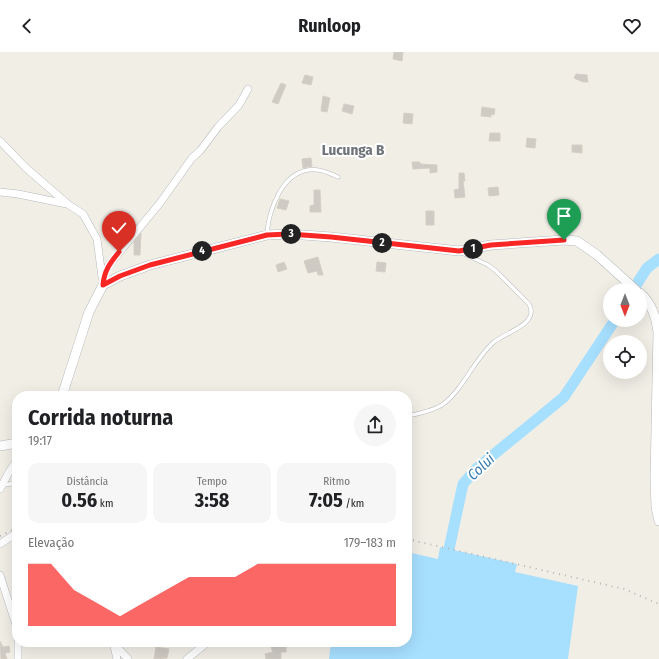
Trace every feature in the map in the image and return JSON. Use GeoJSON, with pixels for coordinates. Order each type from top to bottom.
{"type":"FeatureCollection","features":[{"type":"Feature","properties":{"kind":"street"},"geometry":{"type":"LineString","coordinates":[[64,391],[89,312],[103,285],[104,274],[108,266],[160,203],[192,158],[200,151],[218,127],[239,105],[248,90]]}},
{"type":"Feature","properties":{"kind":"street"},"geometry":{"type":"LineString","coordinates":[[0,142],[26,168],[69,205],[83,214],[97,239],[103,285]]}},
{"type":"Feature","properties":{"kind":"street"},"geometry":{"type":"LineString","coordinates":[[0,192],[18,194],[69,205]]}},
{"type":"Feature","properties":{"kind":"street"},"geometry":{"type":"LineString","coordinates":[[103,285],[120,276],[150,265],[267,235],[289,234],[459,251],[491,245],[564,240],[577,241],[586,246],[629,283]]}},
{"type":"Feature","properties":{"kind":"street"},"geometry":{"type":"LineString","coordinates":[[647,302],[656,313],[658,332],[655,478],[656,507],[659,521]]}},
{"type":"Feature","properties":{"kind":"street"},"geometry":{"type":"LineString","coordinates":[[0,446],[12,444]]}},
{"type":"Feature","properties":{"kind":"street"},"geometry":{"type":"LineString","coordinates":[[1,487],[12,468]]}},
{"type":"Feature","properties":{"kind":"street"},"geometry":{"type":"LineString","coordinates":[[0,544],[12,536]]}},
{"type":"Feature","properties":{"kind":"street"},"geometry":{"type":"LineString","coordinates":[[0,575],[12,612]]}},
{"type":"Feature","properties":{"kind":"street"},"geometry":{"type":"LineString","coordinates":[[18,647],[18,659]]}},
{"type":"Feature","properties":{"kind":"street"},"geometry":{"type":"LineString","coordinates":[[114,647],[117,659]]}},
{"type":"Feature","properties":{"kind":"street"},"geometry":{"type":"LineString","coordinates":[[117,647],[128,659]]}},
{"type":"Feature","properties":{"kind":"street"},"geometry":{"type":"LineString","coordinates":[[187,659],[202,647]]}},
{"type":"Feature","properties":{"kind":"lane"},"geometry":{"type":"LineString","coordinates":[[267,235],[269,220],[276,197],[292,177],[302,171],[313,169],[338,177]]}},
{"type":"Feature","properties":{"kind":"lane"},"geometry":{"type":"LineString","coordinates":[[412,415],[428,411],[441,405],[450,398],[482,354],[502,336],[526,323],[532,313],[529,304],[496,271],[488,265],[459,251]]}},
{"type":"Feature","properties":{"kind":"lane"},"geometry":{"type":"LineString","coordinates":[[1,487],[12,484]]}},
{"type":"Feature","properties":{"kind":"water"},"geometry":{"type":"Polygon","coordinates":[[[440,547],[517,564],[515,572],[578,586],[568,659],[329,659],[330,647],[412,647],[412,553],[438,559],[440,547]]]}},
{"type":"Feature","properties":{"kind":"building"},"geometry":{"type":"Polygon","coordinates":[[[394,52],[403,52],[402,61],[393,59],[394,52]]]}},
{"type":"Feature","properties":{"kind":"building"},"geometry":{"type":"Polygon","coordinates":[[[576,74],[587,75],[588,82],[583,82],[574,78],[576,74]]]}},
{"type":"Feature","properties":{"kind":"building"},"geometry":{"type":"Polygon","coordinates":[[[305,75],[313,77],[311,85],[302,83],[305,75]]]}},
{"type":"Feature","properties":{"kind":"building"},"geometry":{"type":"Polygon","coordinates":[[[281,83],[286,85],[278,104],[272,102],[281,83]]]}},
{"type":"Feature","properties":{"kind":"building"},"geometry":{"type":"Polygon","coordinates":[[[323,96],[330,98],[327,112],[321,111],[323,96]]]}},
{"type":"Feature","properties":{"kind":"building"},"geometry":{"type":"Polygon","coordinates":[[[344,104],[354,106],[352,114],[342,111],[344,104]]]}},
{"type":"Feature","properties":{"kind":"building"},"geometry":{"type":"Polygon","coordinates":[[[482,107],[495,109],[494,115],[491,114],[491,117],[481,116],[482,107]]]}},
{"type":"Feature","properties":{"kind":"building"},"geometry":{"type":"Polygon","coordinates":[[[404,113],[413,114],[412,124],[403,123],[404,113]]]}},
{"type":"Feature","properties":{"kind":"building"},"geometry":{"type":"Polygon","coordinates":[[[490,133],[500,133],[500,141],[489,141],[490,133]]]}},
{"type":"Feature","properties":{"kind":"building"},"geometry":{"type":"Polygon","coordinates":[[[527,138],[536,139],[535,148],[526,147],[527,138]]]}},
{"type":"Feature","properties":{"kind":"building"},"geometry":{"type":"Polygon","coordinates":[[[572,145],[582,145],[582,153],[572,152],[572,145]]]}},
{"type":"Feature","properties":{"kind":"building"},"geometry":{"type":"Polygon","coordinates":[[[311,158],[312,166],[303,168],[302,159],[311,158]]]}},
{"type":"Feature","properties":{"kind":"building"},"geometry":{"type":"Polygon","coordinates":[[[412,162],[437,165],[437,172],[430,173],[430,168],[413,169],[412,162]]]}},
{"type":"Feature","properties":{"kind":"building"},"geometry":{"type":"Polygon","coordinates":[[[459,173],[464,173],[465,181],[463,181],[465,197],[455,198],[454,190],[459,189],[459,173]]]}},
{"type":"Feature","properties":{"kind":"building"},"geometry":{"type":"Polygon","coordinates":[[[498,187],[499,195],[489,196],[488,188],[498,187]]]}},
{"type":"Feature","properties":{"kind":"building"},"geometry":{"type":"Polygon","coordinates":[[[314,190],[320,190],[321,212],[310,212],[310,206],[314,205],[314,190]]]}},
{"type":"Feature","properties":{"kind":"building"},"geometry":{"type":"Polygon","coordinates":[[[280,199],[289,201],[286,210],[277,208],[280,199]]]}},
{"type":"Feature","properties":{"kind":"building"},"geometry":{"type":"Polygon","coordinates":[[[426,211],[434,211],[434,225],[426,225],[426,211]]]}},
{"type":"Feature","properties":{"kind":"building"},"geometry":{"type":"Polygon","coordinates":[[[141,233],[140,255],[134,255],[134,242],[141,233]]]}},
{"type":"Feature","properties":{"kind":"building"},"geometry":{"type":"Polygon","coordinates":[[[318,257],[323,275],[318,275],[317,271],[308,273],[304,261],[318,257]]]}},
{"type":"Feature","properties":{"kind":"building"},"geometry":{"type":"Polygon","coordinates":[[[284,262],[287,269],[278,272],[276,265],[284,262]]]}},
{"type":"Feature","properties":{"kind":"building"},"geometry":{"type":"Polygon","coordinates":[[[377,262],[386,263],[385,272],[376,271],[377,262]]]}},
{"type":"Feature","properties":{"kind":"building"},"geometry":{"type":"Polygon","coordinates":[[[0,641],[3,647],[9,646],[10,652],[5,653],[7,659],[1,659],[0,641]]]}},
{"type":"Feature","properties":{"kind":"building"},"geometry":{"type":"Polygon","coordinates":[[[156,647],[169,649],[167,658],[154,659],[156,647]]]}},
{"type":"Feature","properties":{"kind":"building"},"geometry":{"type":"Polygon","coordinates":[[[271,647],[286,647],[286,652],[281,652],[281,659],[266,659],[265,654],[273,652],[271,647]]]}},
{"type":"Feature","properties":{"kind":"waterway","name":"Colui"},"geometry":{"type":"LineString","coordinates":[[637,283],[647,268],[659,259]]}},
{"type":"Feature","properties":{"kind":"waterway","name":"Colui"},"geometry":{"type":"LineString","coordinates":[[449,564],[449,549],[463,484],[476,469],[564,397],[610,327]]}},
{"type":"Feature","properties":{"kind":"railway"},"geometry":{"type":"LineString","coordinates":[[0,536],[12,530]]}},
{"type":"Feature","properties":{"kind":"railway"},"geometry":{"type":"LineString","coordinates":[[412,540],[624,589],[659,604]]}},
{"type":"Feature","properties":{"kind":"district","name":"Lucunga B"},"geometry":{"type":"Point","coordinates":[353,150]}},
{"type":"Feature","properties":{"kind":"route"},"geometry":{"type":"LineString","coordinates":[[119,252],[108,266],[104,274],[103,285],[127,273],[150,265],[267,235],[289,234],[331,237],[459,251],[491,245],[564,240]]}}]}
